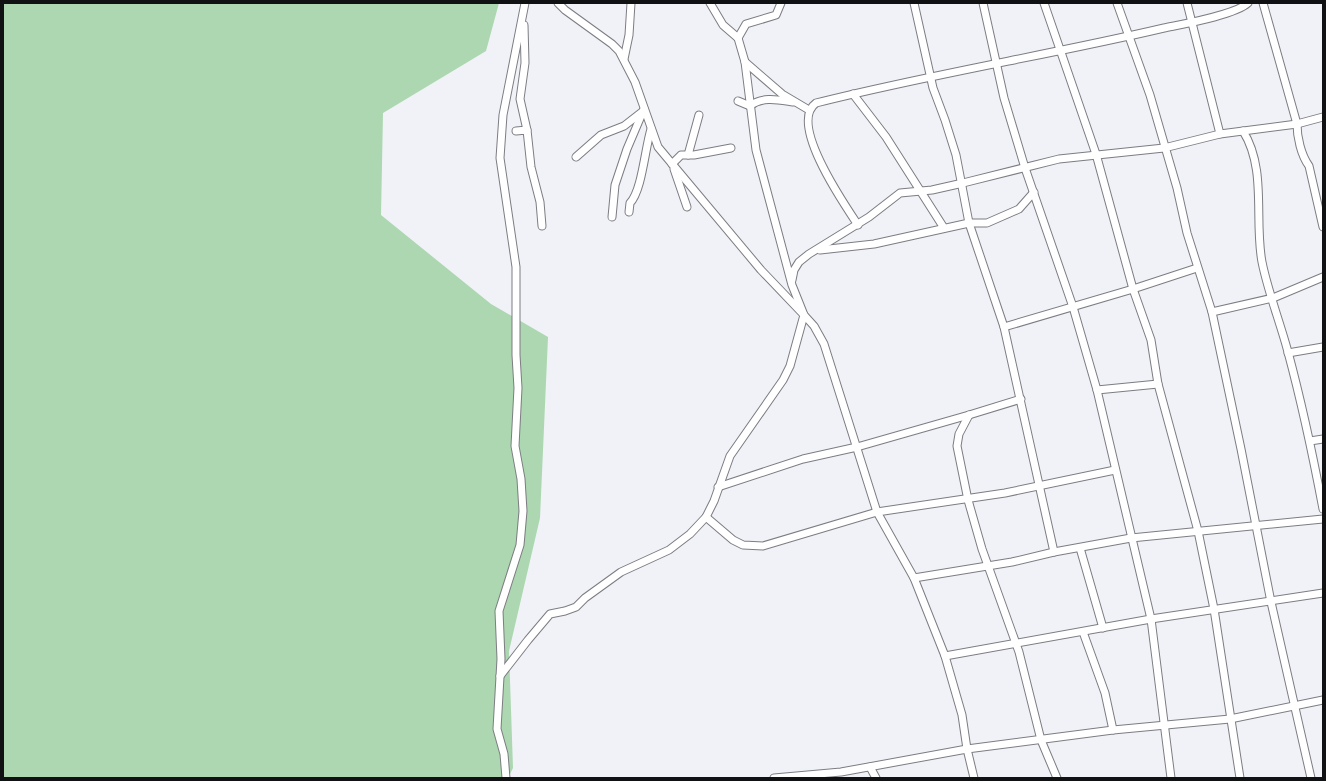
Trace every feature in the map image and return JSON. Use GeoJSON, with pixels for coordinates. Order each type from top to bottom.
{"type":"FeatureCollection","features":[{"type":"Feature","properties":{"kind":"street"},"geometry":{"type":"LineString","coordinates":[[525,3],[525,63],[520,99],[527,130],[531,167],[540,202],[542,226]]}},
{"type":"Feature","properties":{"kind":"street"},"geometry":{"type":"LineString","coordinates":[[558,3],[565,10],[612,44],[624,59],[635,82],[643,110],[658,146],[761,270],[804,314],[814,326],[824,344],[877,512],[914,578],[945,656],[962,715],[967,749],[974,778]]}},
{"type":"Feature","properties":{"kind":"street"},"geometry":{"type":"LineString","coordinates":[[624,59],[629,35],[631,3]]}},
{"type":"Feature","properties":{"kind":"street"},"geometry":{"type":"LineString","coordinates":[[500,676],[550,614],[566,611],[576,607],[585,598],[621,572],[669,550],[690,534],[706,517],[730,456],[790,366],[804,314],[792,285],[756,150],[745,62],[738,38],[724,25],[710,3]]}},
{"type":"Feature","properties":{"kind":"street"},"geometry":{"type":"LineString","coordinates":[[738,38],[746,24],[776,15],[781,3]]}},
{"type":"Feature","properties":{"kind":"street"},"geometry":{"type":"LineString","coordinates":[[914,3],[930,77],[946,120],[963,183],[969,223],[1004,327],[1054,552]]}},
{"type":"Feature","properties":{"kind":"street"},"geometry":{"type":"LineString","coordinates":[[983,3],[996,63],[1025,168],[1073,307],[1097,390],[1151,619],[1171,778]]}},
{"type":"Feature","properties":{"kind":"street"},"geometry":{"type":"LineString","coordinates":[[1044,3],[1096,154],[1133,289],[1151,340],[1158,384],[1198,531],[1214,609],[1240,778]]}},
{"type":"Feature","properties":{"kind":"street"},"geometry":{"type":"LineString","coordinates":[[1117,3],[1128,37],[1140,65],[1164,148],[1173,173],[1182,218],[1212,312],[1241,449],[1255,527],[1311,778]]}},
{"type":"Feature","properties":{"kind":"street"},"geometry":{"type":"LineString","coordinates":[[1187,3],[1220,134]]}},
{"type":"Feature","properties":{"kind":"street"},"geometry":{"type":"LineString","coordinates":[[858,225],[838,196],[822,167],[808,121],[809,110],[816,103],[996,63],[1128,37],[1229,12],[1248,3]]}},
{"type":"Feature","properties":{"kind":"street"},"geometry":{"type":"LineString","coordinates":[[1263,3],[1298,124],[1297,132],[1305,160],[1309,166],[1323,227]]}},
{"type":"Feature","properties":{"kind":"street"},"geometry":{"type":"LineString","coordinates":[[506,778],[504,754],[497,729],[500,676],[499,611],[504,591],[520,545],[523,511],[521,479],[516,446],[518,388],[516,355],[516,267],[500,158],[503,115],[524,15]]}},
{"type":"Feature","properties":{"kind":"street"},"geometry":{"type":"LineString","coordinates":[[745,62],[782,94],[809,110]]}},
{"type":"Feature","properties":{"kind":"street"},"geometry":{"type":"LineString","coordinates":[[853,94],[886,137],[944,228]]}},
{"type":"Feature","properties":{"kind":"street"},"geometry":{"type":"LineString","coordinates":[[750,106],[755,102],[767,99],[796,102]]}},
{"type":"Feature","properties":{"kind":"street"},"geometry":{"type":"LineString","coordinates":[[738,101],[750,106]]}},
{"type":"Feature","properties":{"kind":"street"},"geometry":{"type":"LineString","coordinates":[[576,157],[601,135],[624,126],[643,110]]}},
{"type":"Feature","properties":{"kind":"street"},"geometry":{"type":"LineString","coordinates":[[612,217],[614,185],[627,148],[643,110]]}},
{"type":"Feature","properties":{"kind":"street"},"geometry":{"type":"LineString","coordinates":[[688,155],[699,115]]}},
{"type":"Feature","properties":{"kind":"street"},"geometry":{"type":"LineString","coordinates":[[792,285],[794,270],[799,262],[858,225],[900,193],[963,183],[1059,159],[1164,148],[1220,134],[1298,124],[1323,117]]}},
{"type":"Feature","properties":{"kind":"street"},"geometry":{"type":"LineString","coordinates":[[629,212],[630,203],[634,199],[640,181],[645,147],[651,129]]}},
{"type":"Feature","properties":{"kind":"street"},"geometry":{"type":"LineString","coordinates":[[516,131],[527,130]]}},
{"type":"Feature","properties":{"kind":"street"},"geometry":{"type":"LineString","coordinates":[[1243,131],[1250,141],[1255,163],[1262,261],[1288,353],[1310,441],[1323,509]]}},
{"type":"Feature","properties":{"kind":"street"},"geometry":{"type":"LineString","coordinates":[[672,164],[681,155],[732,148]]}},
{"type":"Feature","properties":{"kind":"street"},"geometry":{"type":"LineString","coordinates":[[672,164],[687,207]]}},
{"type":"Feature","properties":{"kind":"street"},"geometry":{"type":"LineString","coordinates":[[817,250],[874,244],[969,223],[987,223],[1011,214],[1019,209],[1034,192]]}},
{"type":"Feature","properties":{"kind":"street"},"geometry":{"type":"LineString","coordinates":[[1004,327],[1133,289],[1197,268]]}},
{"type":"Feature","properties":{"kind":"street"},"geometry":{"type":"LineString","coordinates":[[1212,312],[1272,298],[1323,277]]}},
{"type":"Feature","properties":{"kind":"street"},"geometry":{"type":"LineString","coordinates":[[1288,353],[1323,347]]}},
{"type":"Feature","properties":{"kind":"street"},"geometry":{"type":"LineString","coordinates":[[1097,390],[1158,384]]}},
{"type":"Feature","properties":{"kind":"street"},"geometry":{"type":"LineString","coordinates":[[718,487],[803,459],[856,447],[1021,399]]}},
{"type":"Feature","properties":{"kind":"street"},"geometry":{"type":"LineString","coordinates":[[970,415],[959,434],[957,446],[968,500],[988,566],[1016,643],[1041,740],[1057,778]]}},
{"type":"Feature","properties":{"kind":"street"},"geometry":{"type":"LineString","coordinates":[[1310,441],[1323,439]]}},
{"type":"Feature","properties":{"kind":"street"},"geometry":{"type":"LineString","coordinates":[[706,517],[733,540],[743,545],[753,547],[763,546],[877,512],[968,500],[1115,470]]}},
{"type":"Feature","properties":{"kind":"street"},"geometry":{"type":"LineString","coordinates":[[914,578],[988,566],[1131,538],[1255,527],[1323,519]]}},
{"type":"Feature","properties":{"kind":"street"},"geometry":{"type":"LineString","coordinates":[[1080,548],[1102,628]]}},
{"type":"Feature","properties":{"kind":"street"},"geometry":{"type":"LineString","coordinates":[[945,656],[1151,619],[1323,593]]}},
{"type":"Feature","properties":{"kind":"street"},"geometry":{"type":"LineString","coordinates":[[1083,632],[1105,693],[1113,730]]}},
{"type":"Feature","properties":{"kind":"street"},"geometry":{"type":"LineString","coordinates":[[774,778],[842,775],[870,767],[967,749],[1113,730],[1230,719],[1323,700]]}},
{"type":"Feature","properties":{"kind":"street"},"geometry":{"type":"LineString","coordinates":[[870,767],[876,778]]}},
{"type":"Feature","properties":{"kind":"green space"},"geometry":{"type":"Polygon","coordinates":[[[3,3],[499,3],[486,51],[383,113],[381,215],[491,304],[548,337],[540,518],[509,651],[513,768],[508,778],[3,778],[3,3]]]}}]}
